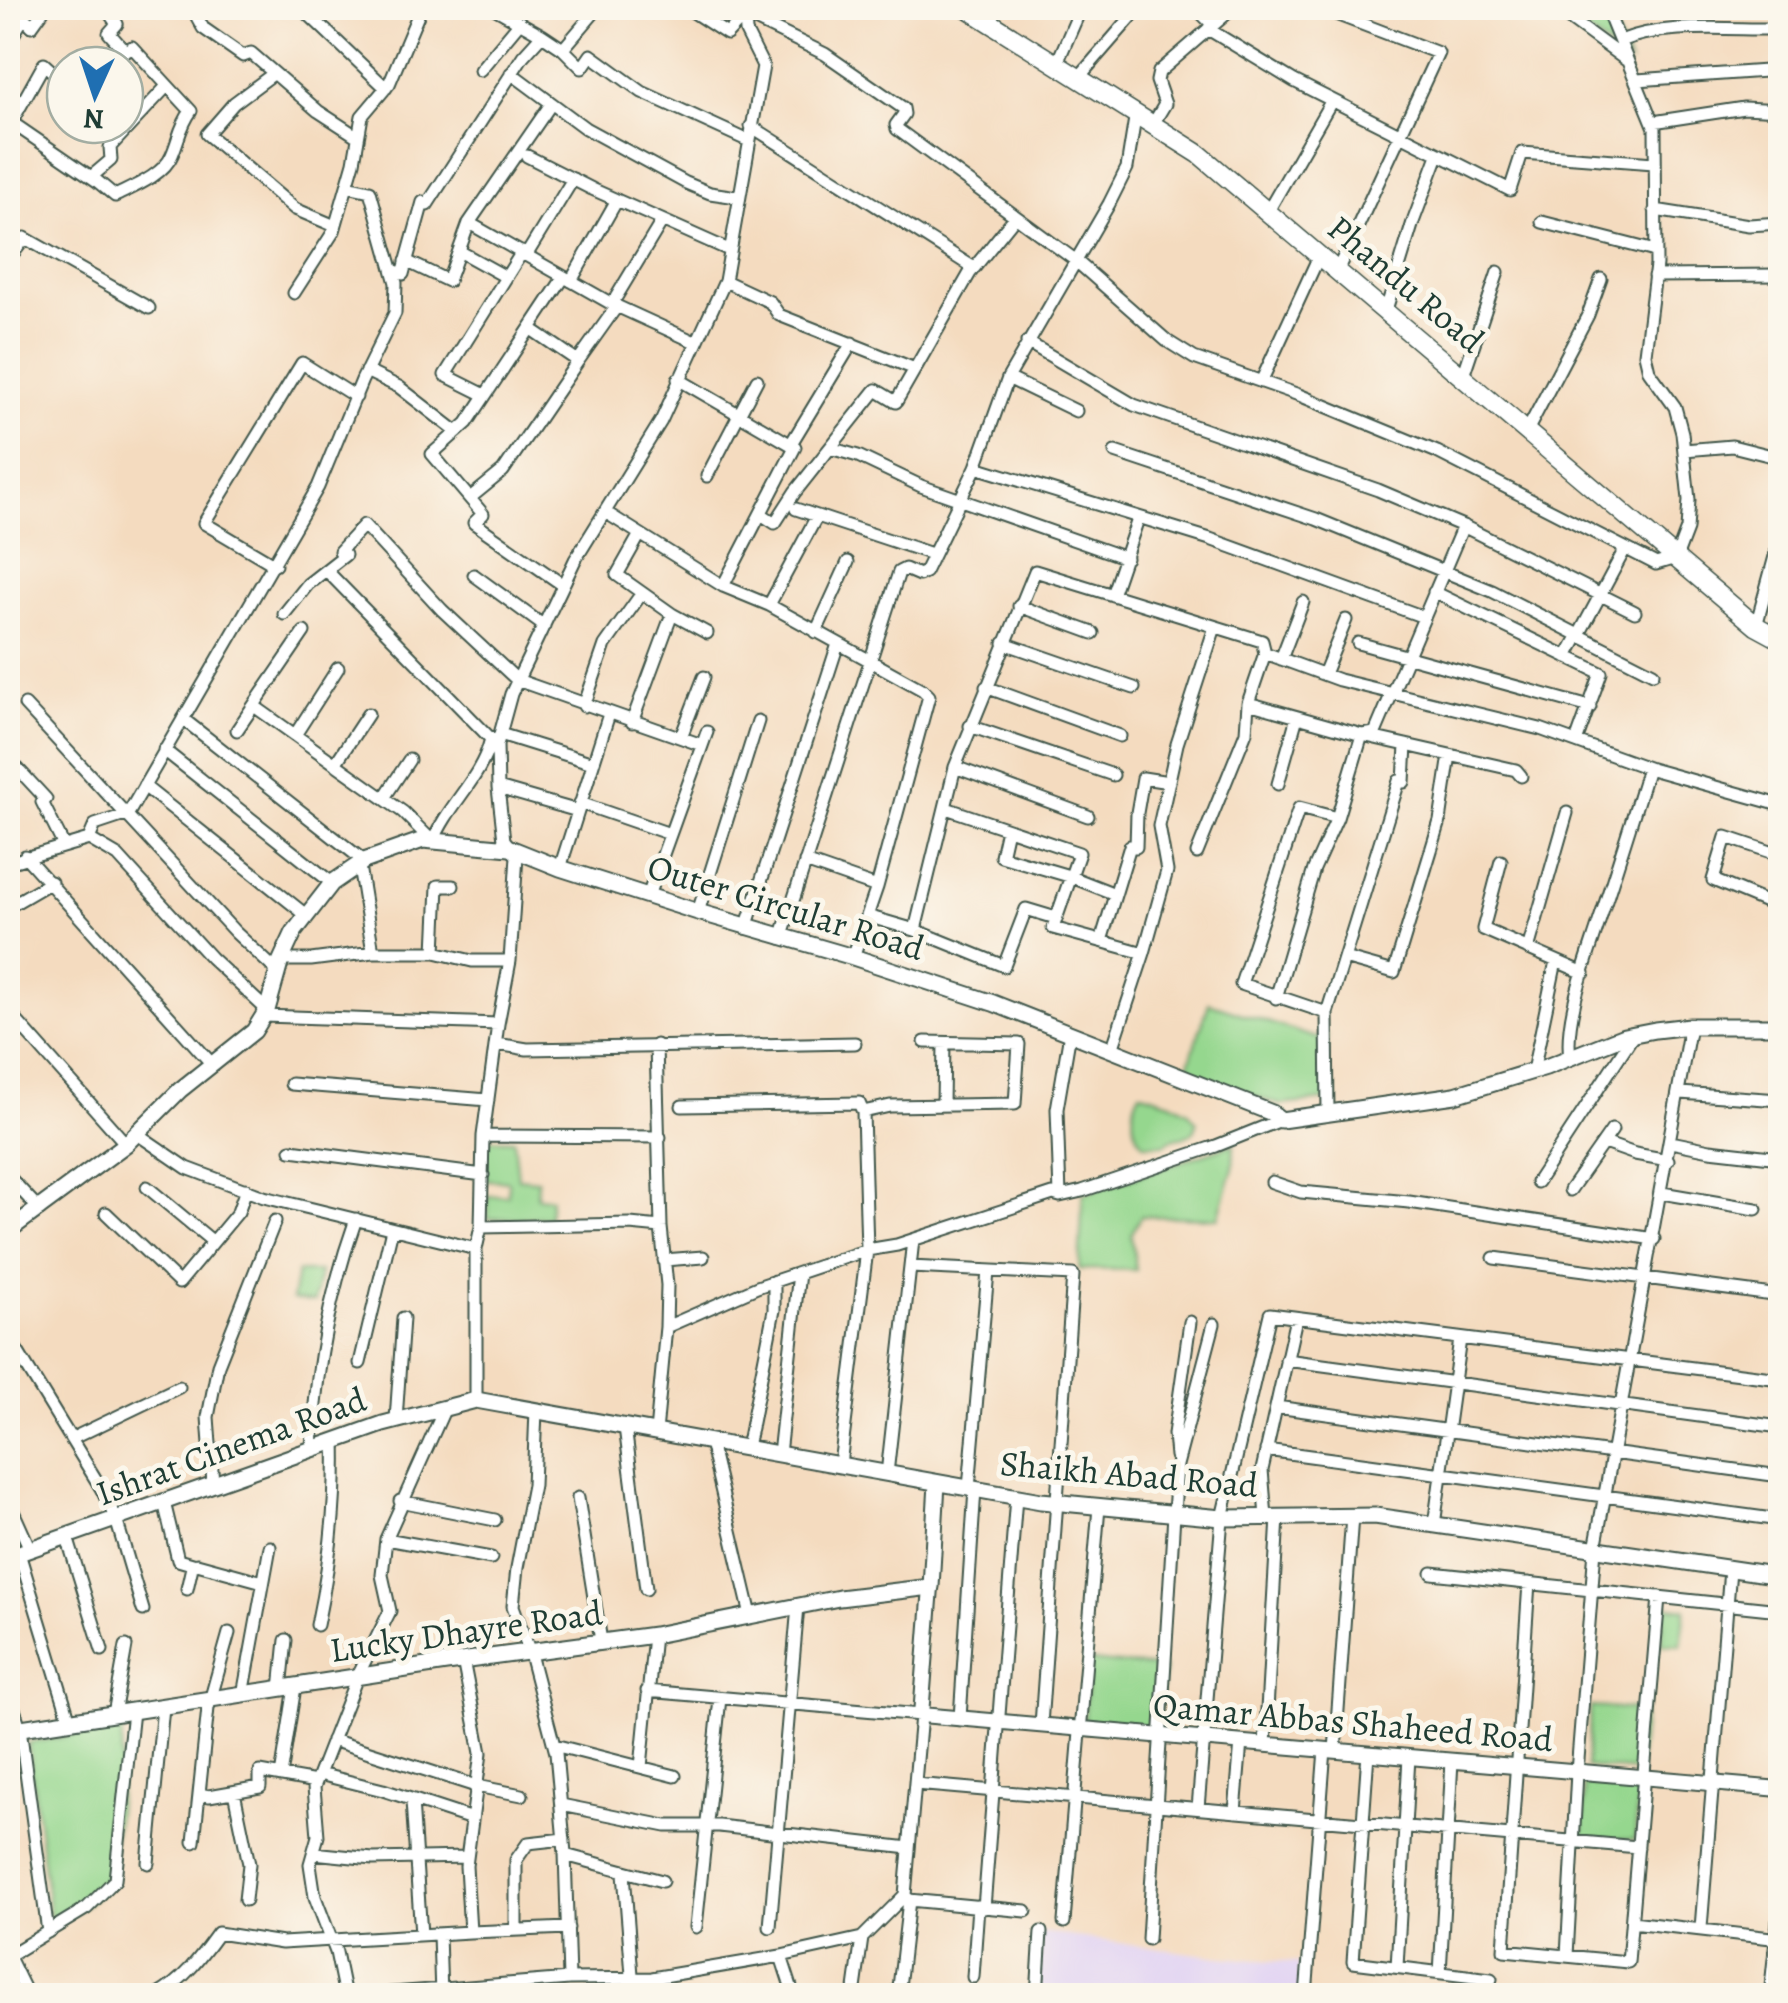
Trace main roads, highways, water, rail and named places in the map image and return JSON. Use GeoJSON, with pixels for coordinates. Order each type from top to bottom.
{"type":"FeatureCollection","features":[{"type":"Feature","properties":{"kind":"main road","name":"Phandu Road"},"geometry":{"type":"LineString","coordinates":[[970,8],[1199,154],[1756,626],[1780,640]]}},
{"type":"Feature","properties":{"kind":"main road","name":"Outer Circular Road"},"geometry":{"type":"LineString","coordinates":[[8,1231],[131,1138],[211,1063],[240,1045],[266,1013],[280,966],[306,915],[332,883],[361,864],[423,840],[510,848],[746,928],[854,957],[993,1003],[1272,1113],[1281,1120],[1455,1095],[1634,1034],[1690,1026],[1780,1026]]}},
{"type":"Feature","properties":{"kind":"main road","name":"Ishrat Cinema Road"},"geometry":{"type":"LineString","coordinates":[[19,1553],[335,1440],[476,1400]]}},
{"type":"Feature","properties":{"kind":"main road","name":"Shaikh Abad Road"},"geometry":{"type":"LineString","coordinates":[[476,1400],[1058,1503],[1222,1518],[1375,1516],[1780,1576]]}},
{"type":"Feature","properties":{"kind":"main road","name":"Lucky Dhayre Road"},"geometry":{"type":"LineString","coordinates":[[14,1729],[654,1634],[798,1606],[931,1587],[937,1482]]}},
{"type":"Feature","properties":{"kind":"main road"},"geometry":{"type":"LineString","coordinates":[[1772,1996],[1780,1921]]}}]}
